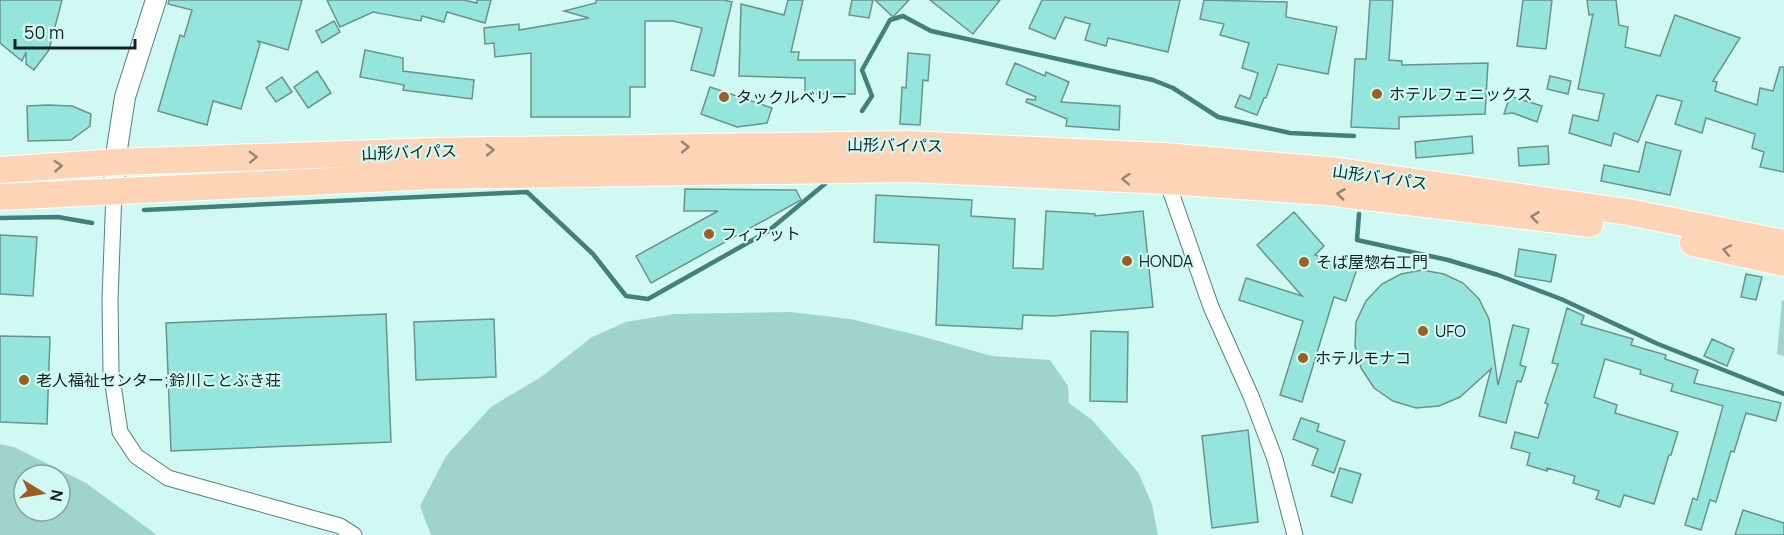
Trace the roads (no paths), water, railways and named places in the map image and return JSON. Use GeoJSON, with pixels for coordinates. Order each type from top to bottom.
{"type":"FeatureCollection","features":[{"type":"Feature","properties":{"kind":"highway","name":"山形バイパス"},"geometry":{"type":"LineString","coordinates":[[0,170],[114,162],[433,151],[908,144],[1164,156],[1338,171],[1628,212],[1784,243]]}},
{"type":"Feature","properties":{"kind":"highway","name":"山形バイパス"},"geometry":{"type":"LineString","coordinates":[[0,197],[433,176],[908,169],[1167,181],[1325,192],[1631,229],[1784,263]]}},
{"type":"Feature","properties":{"kind":"street"},"geometry":{"type":"LineString","coordinates":[[156,0],[125,98],[114,162],[110,300],[111,372],[120,432],[136,456],[168,478],[340,526],[354,535]]}},
{"type":"Feature","properties":{"kind":"street"},"geometry":{"type":"LineString","coordinates":[[1167,181],[1211,306],[1251,396],[1275,459],[1295,535]]}},
{"type":"Feature","properties":{"kind":"waterway"},"geometry":{"type":"LineString","coordinates":[[862,111],[872,96],[862,70],[890,20],[903,16],[931,31],[1153,80],[1173,88],[1218,117],[1290,133],[1354,136]]}},
{"type":"Feature","properties":{"kind":"waterway"},"geometry":{"type":"LineString","coordinates":[[144,210],[527,192],[593,254],[626,296],[648,299],[767,232],[826,183]]}},
{"type":"Feature","properties":{"kind":"waterway"},"geometry":{"type":"LineString","coordinates":[[1359,214],[1357,240],[1448,260],[1498,275],[1561,299],[1658,344],[1784,394]]}},
{"type":"Feature","properties":{"kind":"waterway"},"geometry":{"type":"LineString","coordinates":[[0,218],[58,217],[92,223]]}},
{"type":"Feature","properties":{"kind":"place","name":"ホテルフェニックス"},"geometry":{"type":"Point","coordinates":[1377,94]}},
{"type":"Feature","properties":{"kind":"place","name":"タックルベリー"},"geometry":{"type":"Point","coordinates":[724,97]}},
{"type":"Feature","properties":{"kind":"place","name":"フィアット"},"geometry":{"type":"Point","coordinates":[709,234]}},
{"type":"Feature","properties":{"kind":"place","name":"HONDA"},"geometry":{"type":"Point","coordinates":[1127,261]}},
{"type":"Feature","properties":{"kind":"place","name":"そば屋惣右工門"},"geometry":{"type":"Point","coordinates":[1304,262]}},
{"type":"Feature","properties":{"kind":"place","name":"UFO"},"geometry":{"type":"Point","coordinates":[1423,331]}},
{"type":"Feature","properties":{"kind":"place","name":"ホテルモナコ"},"geometry":{"type":"Point","coordinates":[1303,358]}},
{"type":"Feature","properties":{"kind":"place","name":"老人福祉センター;鈴川ことぶき荘"},"geometry":{"type":"Point","coordinates":[24,380]}}]}
